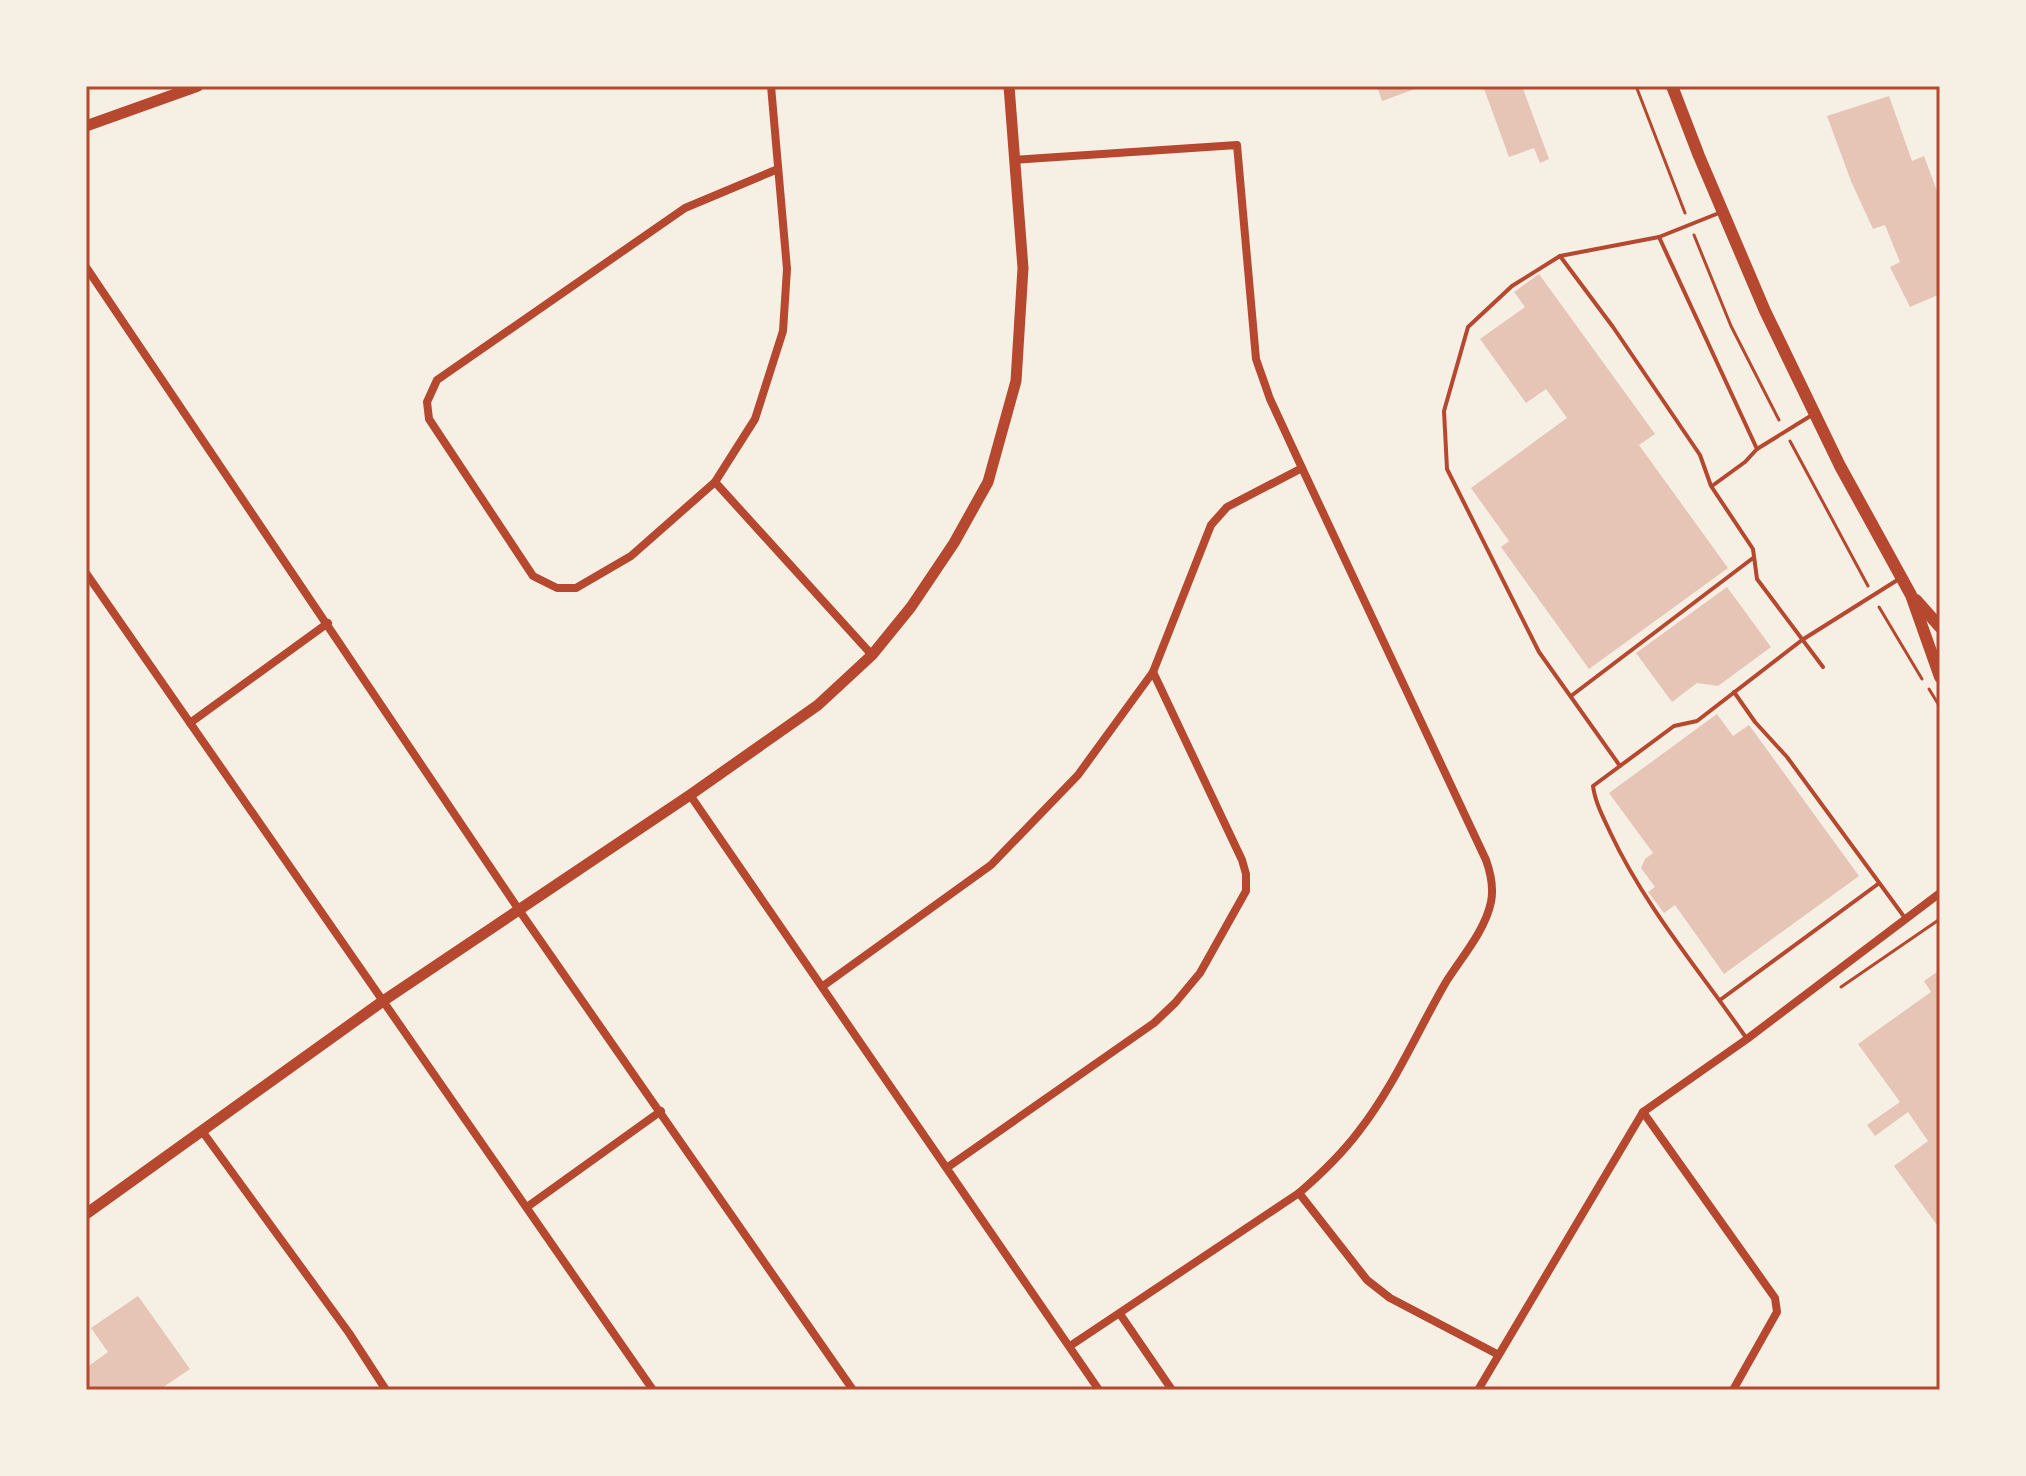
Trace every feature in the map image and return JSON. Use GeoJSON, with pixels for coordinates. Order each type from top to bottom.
{"type":"FeatureCollection","features":[{"type":"Feature","properties":{"kind":"main road"},"geometry":{"type":"LineString","coordinates":[[1672,86],[1722,212],[1814,414],[1911,595],[1940,677]]}},
{"type":"Feature","properties":{"kind":"main road"},"geometry":{"type":"LineString","coordinates":[[1911,595],[1940,627]]}},
{"type":"Feature","properties":{"kind":"street"},"geometry":{"type":"LineString","coordinates":[[86,126],[198,86]]}},
{"type":"Feature","properties":{"kind":"street"},"geometry":{"type":"LineString","coordinates":[[771,86],[787,269],[783,331],[755,419],[715,482],[631,556],[576,588],[557,588],[533,576],[429,419],[427,402],[437,380],[685,208],[778,169]]}},
{"type":"Feature","properties":{"kind":"street"},"geometry":{"type":"LineString","coordinates":[[86,1214],[383,1001],[818,705],[872,655],[911,607],[954,543],[988,482],[1016,381],[1023,268],[1009,86]]}},
{"type":"Feature","properties":{"kind":"street"},"geometry":{"type":"LineString","coordinates":[[1014,160],[1237,145],[1256,359],[1270,399],[1480,846],[1493,883],[1491,904],[1478,932],[1445,984],[1382,1098],[1360,1131],[1331,1164],[1299,1193],[1070,1346]]}},
{"type":"Feature","properties":{"kind":"street"},"geometry":{"type":"LineString","coordinates":[[86,267],[519,910],[853,1390]]}},
{"type":"Feature","properties":{"kind":"street"},"geometry":{"type":"LineString","coordinates":[[823,986],[991,865],[1078,775],[1153,672],[1211,525],[1227,507],[1302,468]]}},
{"type":"Feature","properties":{"kind":"street"},"geometry":{"type":"LineString","coordinates":[[715,482],[872,655]]}},
{"type":"Feature","properties":{"kind":"street"},"geometry":{"type":"LineString","coordinates":[[86,573],[653,1390]]}},
{"type":"Feature","properties":{"kind":"street"},"geometry":{"type":"LineString","coordinates":[[190,723],[328,623]]}},
{"type":"Feature","properties":{"kind":"street"},"geometry":{"type":"LineString","coordinates":[[948,1167],[1154,1023],[1200,973],[1246,891],[1242,860],[1153,672]]}},
{"type":"Feature","properties":{"kind":"street"},"geometry":{"type":"LineString","coordinates":[[690,795],[1099,1390]]}},
{"type":"Feature","properties":{"kind":"street"},"geometry":{"type":"LineString","coordinates":[[1478,1390],[1643,1112],[1747,1039],[1940,893]]}},
{"type":"Feature","properties":{"kind":"street"},"geometry":{"type":"LineString","coordinates":[[527,1207],[661,1111]]}},
{"type":"Feature","properties":{"kind":"street"},"geometry":{"type":"LineString","coordinates":[[1643,1112],[1775,1298],[1777,1312],[1733,1390]]}},
{"type":"Feature","properties":{"kind":"street"},"geometry":{"type":"LineString","coordinates":[[202,1131],[349,1333],[386,1390]]}},
{"type":"Feature","properties":{"kind":"street"},"geometry":{"type":"LineString","coordinates":[[1299,1193],[1367,1280],[1390,1298],[1497,1354]]}},
{"type":"Feature","properties":{"kind":"street"},"geometry":{"type":"LineString","coordinates":[[1120,1314],[1172,1390]]}},
{"type":"Feature","properties":{"kind":"lane"},"geometry":{"type":"LineString","coordinates":[[1620,766],[1539,652],[1447,469],[1444,411],[1468,327],[1512,286],[1560,256],[1659,237],[1722,212]]}},
{"type":"Feature","properties":{"kind":"lane"},"geometry":{"type":"LineString","coordinates":[[1659,237],[1757,449]]}},
{"type":"Feature","properties":{"kind":"lane"},"geometry":{"type":"LineString","coordinates":[[1560,256],[1694,446],[1711,486],[1753,549],[1757,579],[1823,667]]}},
{"type":"Feature","properties":{"kind":"lane"},"geometry":{"type":"LineString","coordinates":[[1711,486],[1745,462],[1757,449],[1814,414]]}},
{"type":"Feature","properties":{"kind":"lane"},"geometry":{"type":"LineString","coordinates":[[1571,696],[1753,558]]}},
{"type":"Feature","properties":{"kind":"lane"},"geometry":{"type":"LineString","coordinates":[[1747,1039],[1645,896],[1621,855],[1594,797],[1593,786],[1674,726],[1697,721],[1802,640],[1901,577]]}},
{"type":"Feature","properties":{"kind":"lane"},"geometry":{"type":"LineString","coordinates":[[1734,692],[1755,722],[1787,757],[1905,918]]}},
{"type":"Feature","properties":{"kind":"lane"},"geometry":{"type":"LineString","coordinates":[[1720,1000],[1878,884]]}},
{"type":"Feature","properties":{"kind":"path"},"geometry":{"type":"LineString","coordinates":[[1636,86],[1684,210]]}},
{"type":"Feature","properties":{"kind":"path"},"geometry":{"type":"LineString","coordinates":[[1695,237],[1731,326],[1778,418]]}},
{"type":"Feature","properties":{"kind":"path"},"geometry":{"type":"LineString","coordinates":[[1791,443],[1862,576]]}},
{"type":"Feature","properties":{"kind":"path"},"geometry":{"type":"LineString","coordinates":[[1881,611],[1940,707]]}},
{"type":"Feature","properties":{"kind":"building"},"geometry":{"type":"Polygon","coordinates":[[[1377,86],[1423,86],[1382,101],[1377,86]]]}},
{"type":"Feature","properties":{"kind":"building"},"geometry":{"type":"Polygon","coordinates":[[[1483,86],[1522,86],[1549,159],[1540,163],[1534,148],[1509,157],[1483,86]]]}},
{"type":"Feature","properties":{"kind":"building"},"geometry":{"type":"Polygon","coordinates":[[[1889,96],[1912,161],[1924,156],[1940,199],[1940,294],[1910,307],[1890,267],[1900,262],[1885,225],[1873,229],[1827,116],[1889,96]]]}},
{"type":"Feature","properties":{"kind":"building"},"geometry":{"type":"Polygon","coordinates":[[[1539,274],[1655,434],[1639,445],[1728,568],[1589,669],[1501,547],[1509,541],[1471,488],[1567,418],[1546,389],[1526,403],[1480,339],[1525,307],[1514,292],[1539,274]]]}},
{"type":"Feature","properties":{"kind":"building"},"geometry":{"type":"Polygon","coordinates":[[[1727,587],[1771,647],[1718,686],[1697,683],[1672,702],[1636,653],[1727,587]]]}},
{"type":"Feature","properties":{"kind":"building"},"geometry":{"type":"Polygon","coordinates":[[[1717,714],[1733,736],[1749,725],[1859,876],[1724,974],[1675,905],[1664,913],[1648,892],[1655,887],[1641,868],[1645,859],[1653,853],[1609,793],[1717,714]]]}},
{"type":"Feature","properties":{"kind":"building"},"geometry":{"type":"Polygon","coordinates":[[[1940,970],[1940,1219],[1937,1225],[1894,1166],[1928,1141],[1908,1112],[1875,1136],[1867,1125],[1900,1102],[1858,1044],[1931,992],[1924,981],[1940,970]]]}},
{"type":"Feature","properties":{"kind":"building"},"geometry":{"type":"Polygon","coordinates":[[[138,1296],[190,1369],[159,1390],[86,1390],[86,1368],[108,1352],[91,1328],[138,1296]]]}}]}
